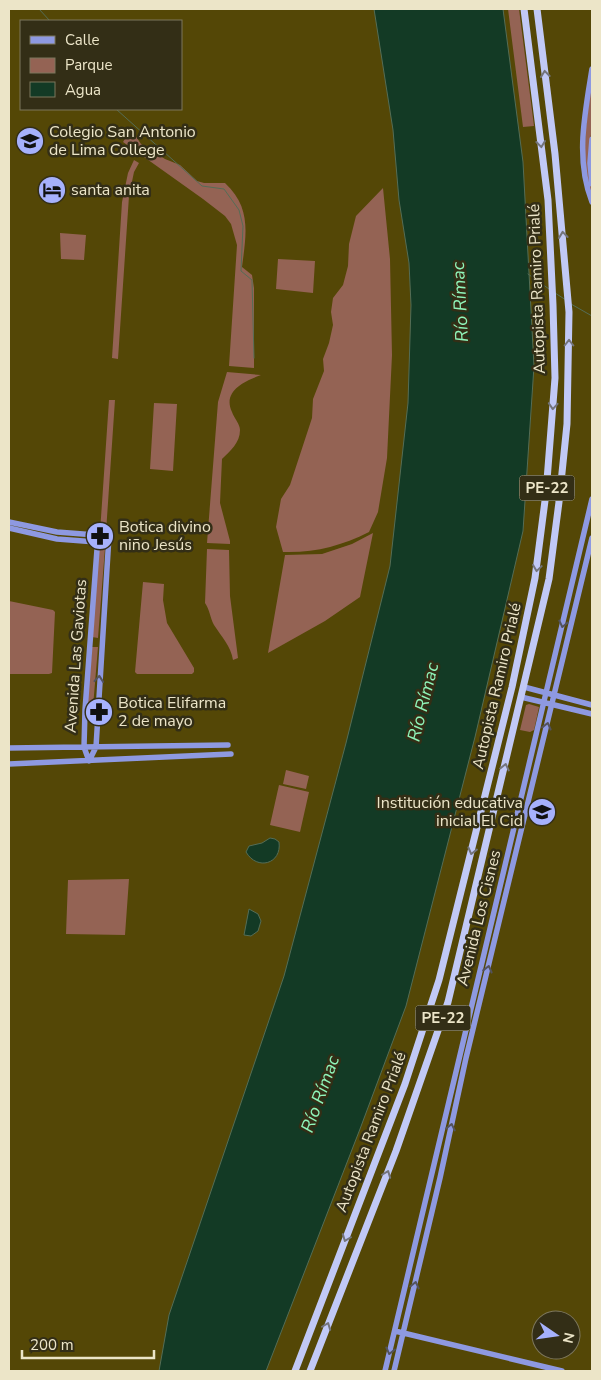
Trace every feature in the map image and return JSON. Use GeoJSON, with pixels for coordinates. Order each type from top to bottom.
{"type":"FeatureCollection","features":[{"type":"Feature","properties":{"kind":"highway","name":"Autopista Ramiro Prialé"},"geometry":{"type":"LineString","coordinates":[[294,1371],[423,1034],[439,980],[482,810],[512,687],[535,578],[546,493],[554,378],[553,305],[548,200],[524,9]]}},
{"type":"Feature","properties":{"kind":"highway","name":"Autopista Ramiro Prialé"},"geometry":{"type":"LineString","coordinates":[[310,1371],[396,1152],[439,1028],[461,953],[549,579],[566,433],[569,382],[569,312],[555,154],[537,9]]}},
{"type":"Feature","properties":{"kind":"highway"},"geometry":{"type":"LineString","coordinates":[[526,622],[532,619],[538,624]]}},
{"type":"Feature","properties":{"kind":"highway"},"geometry":{"type":"LineString","coordinates":[[482,810],[483,814],[487,817],[494,814]]}},
{"type":"Feature","properties":{"kind":"main road"},"geometry":{"type":"LineString","coordinates":[[592,69],[582,144],[584,173],[592,202]]}},
{"type":"Feature","properties":{"kind":"main road"},"geometry":{"type":"LineString","coordinates":[[592,139],[590,163],[592,184]]}},
{"type":"Feature","properties":{"kind":"main road","name":"Avenida Los Cisnes"},"geometry":{"type":"LineString","coordinates":[[385,1371],[592,499]]}},
{"type":"Feature","properties":{"kind":"main road"},"geometry":{"type":"LineString","coordinates":[[9,522],[98,539]]}},
{"type":"Feature","properties":{"kind":"main road"},"geometry":{"type":"LineString","coordinates":[[9,528],[57,539],[98,539]]}},
{"type":"Feature","properties":{"kind":"main road","name":"Avenida Los Cisnes"},"geometry":{"type":"LineString","coordinates":[[394,1371],[466,1058],[592,538]]}},
{"type":"Feature","properties":{"kind":"main road","name":"Avenida Las Gaviotas"},"geometry":{"type":"LineString","coordinates":[[98,539],[109,540],[96,747],[89,761],[84,747],[85,710],[98,539]]}},
{"type":"Feature","properties":{"kind":"main road"},"geometry":{"type":"LineString","coordinates":[[582,543],[588,540],[590,545]]}},
{"type":"Feature","properties":{"kind":"main road"},"geometry":{"type":"LineString","coordinates":[[524,687],[592,705]]}},
{"type":"Feature","properties":{"kind":"main road"},"geometry":{"type":"LineString","coordinates":[[522,697],[592,714]]}},
{"type":"Feature","properties":{"kind":"main road"},"geometry":{"type":"LineString","coordinates":[[9,748],[228,745]]}},
{"type":"Feature","properties":{"kind":"main road"},"geometry":{"type":"LineString","coordinates":[[9,764],[231,754]]}},
{"type":"Feature","properties":{"kind":"main road"},"geometry":{"type":"LineString","coordinates":[[459,1056],[466,1058]]}},
{"type":"Feature","properties":{"kind":"main road"},"geometry":{"type":"LineString","coordinates":[[395,1331],[562,1371]]}},
{"type":"Feature","properties":{"kind":"green space"},"geometry":{"type":"Polygon","coordinates":[[[508,9],[519,9],[534,126],[523,127],[508,9]]]}},
{"type":"Feature","properties":{"kind":"green space"},"geometry":{"type":"Polygon","coordinates":[[[592,77],[592,128],[589,148],[592,198],[586,168],[585,138],[592,77]]]}},
{"type":"Feature","properties":{"kind":"green space"},"geometry":{"type":"Polygon","coordinates":[[[131,129],[141,144],[165,159],[180,165],[197,181],[225,183],[240,202],[245,222],[242,267],[252,275],[254,288],[254,368],[229,366],[237,245],[231,224],[225,216],[203,199],[123,142],[131,129]]]}},
{"type":"Feature","properties":{"kind":"green space"},"geometry":{"type":"Polygon","coordinates":[[[134,160],[139,163],[134,172],[129,196],[118,359],[112,358],[122,202],[128,173],[134,160]]]}},
{"type":"Feature","properties":{"kind":"green space"},"geometry":{"type":"Polygon","coordinates":[[[383,188],[390,259],[392,355],[387,458],[378,512],[369,532],[359,537],[317,550],[283,552],[276,527],[281,499],[290,485],[312,418],[313,399],[324,371],[323,359],[333,325],[331,312],[333,298],[343,285],[348,266],[349,244],[356,216],[383,188]]]}},
{"type":"Feature","properties":{"kind":"green space"},"geometry":{"type":"Polygon","coordinates":[[[60,233],[86,235],[84,260],[61,259],[60,233]]]}},
{"type":"Feature","properties":{"kind":"green space"},"geometry":{"type":"Polygon","coordinates":[[[278,259],[315,261],[313,293],[276,289],[278,259]]]}},
{"type":"Feature","properties":{"kind":"green space"},"geometry":{"type":"Polygon","coordinates":[[[227,372],[261,375],[242,384],[230,398],[230,405],[239,426],[240,435],[234,446],[222,459],[220,503],[230,544],[207,543],[218,402],[227,372]]]}},
{"type":"Feature","properties":{"kind":"green space"},"geometry":{"type":"Polygon","coordinates":[[[109,400],[115,400],[106,532],[100,532],[109,400]]]}},
{"type":"Feature","properties":{"kind":"green space"},"geometry":{"type":"Polygon","coordinates":[[[154,403],[177,404],[173,471],[150,469],[154,403]]]}},
{"type":"Feature","properties":{"kind":"green space"},"geometry":{"type":"Polygon","coordinates":[[[373,533],[360,597],[325,621],[268,653],[285,555],[322,554],[352,544],[373,533]]]}},
{"type":"Feature","properties":{"kind":"green space"},"geometry":{"type":"Polygon","coordinates":[[[99,548],[105,548],[98,638],[92,637],[99,548]]]}},
{"type":"Feature","properties":{"kind":"green space"},"geometry":{"type":"Polygon","coordinates":[[[207,549],[229,550],[230,596],[238,658],[233,660],[230,650],[214,625],[205,603],[207,549]]]}},
{"type":"Feature","properties":{"kind":"green space"},"geometry":{"type":"Polygon","coordinates":[[[143,582],[164,584],[163,600],[167,623],[194,668],[192,674],[137,674],[135,672],[143,582]]]}},
{"type":"Feature","properties":{"kind":"green space"},"geometry":{"type":"Polygon","coordinates":[[[9,601],[55,612],[52,673],[9,674],[9,601]]]}},
{"type":"Feature","properties":{"kind":"green space"},"geometry":{"type":"Polygon","coordinates":[[[92,647],[98,647],[93,707],[87,707],[92,647]]]}},
{"type":"Feature","properties":{"kind":"green space"},"geometry":{"type":"Polygon","coordinates":[[[526,705],[539,707],[534,730],[530,732],[520,730],[526,705]]]}},
{"type":"Feature","properties":{"kind":"green space"},"geometry":{"type":"Polygon","coordinates":[[[286,770],[309,776],[306,789],[283,784],[286,770]]]}},
{"type":"Feature","properties":{"kind":"green space"},"geometry":{"type":"Polygon","coordinates":[[[279,785],[309,792],[300,832],[270,825],[279,785]]]}},
{"type":"Feature","properties":{"kind":"green space"},"geometry":{"type":"Polygon","coordinates":[[[129,879],[125,935],[66,934],[68,880],[129,879]]]}},
{"type":"Feature","properties":{"kind":"water","name":"Río Rímac"},"geometry":{"type":"Polygon","coordinates":[[[374,9],[503,9],[523,162],[534,366],[523,531],[475,737],[406,1006],[266,1371],[159,1371],[169,1315],[284,976],[346,743],[390,566],[408,403],[411,305],[409,263],[399,200],[393,130],[374,9]]]}},
{"type":"Feature","properties":{"kind":"water"},"geometry":{"type":"Polygon","coordinates":[[[270,838],[279,842],[277,856],[273,860],[262,863],[256,862],[246,852],[249,846],[262,843],[270,838]]]}},
{"type":"Feature","properties":{"kind":"water"},"geometry":{"type":"Polygon","coordinates":[[[249,909],[258,914],[261,921],[258,931],[251,936],[244,935],[249,909]]]}},
{"type":"Feature","properties":{"kind":"waterway"},"geometry":{"type":"LineString","coordinates":[[39,9],[49,20]]}},
{"type":"Feature","properties":{"kind":"waterway"},"geometry":{"type":"LineString","coordinates":[[117,110],[202,186],[224,189],[239,210],[243,226],[241,271],[252,280],[254,358]]}},
{"type":"Feature","properties":{"kind":"waterway"},"geometry":{"type":"LineString","coordinates":[[528,274],[549,289]]}},
{"type":"Feature","properties":{"kind":"waterway"},"geometry":{"type":"LineString","coordinates":[[555,293],[566,300]]}},
{"type":"Feature","properties":{"kind":"waterway"},"geometry":{"type":"LineString","coordinates":[[571,304],[592,316]]}},
{"type":"Feature","properties":{"kind":"place","name":"Colegio San Antonio de Lima College"},"geometry":{"type":"Point","coordinates":[30,141]}},
{"type":"Feature","properties":{"kind":"place","name":"santa anita"},"geometry":{"type":"Point","coordinates":[52,190]}},
{"type":"Feature","properties":{"kind":"place","name":"Botica divino niño Jesús"},"geometry":{"type":"Point","coordinates":[100,536]}},
{"type":"Feature","properties":{"kind":"place","name":"Botica Elifarma 2 de mayo"},"geometry":{"type":"Point","coordinates":[99,712]}},
{"type":"Feature","properties":{"kind":"place","name":"Institución educativa inicial El Cid"},"geometry":{"type":"Point","coordinates":[542,812]}}]}
